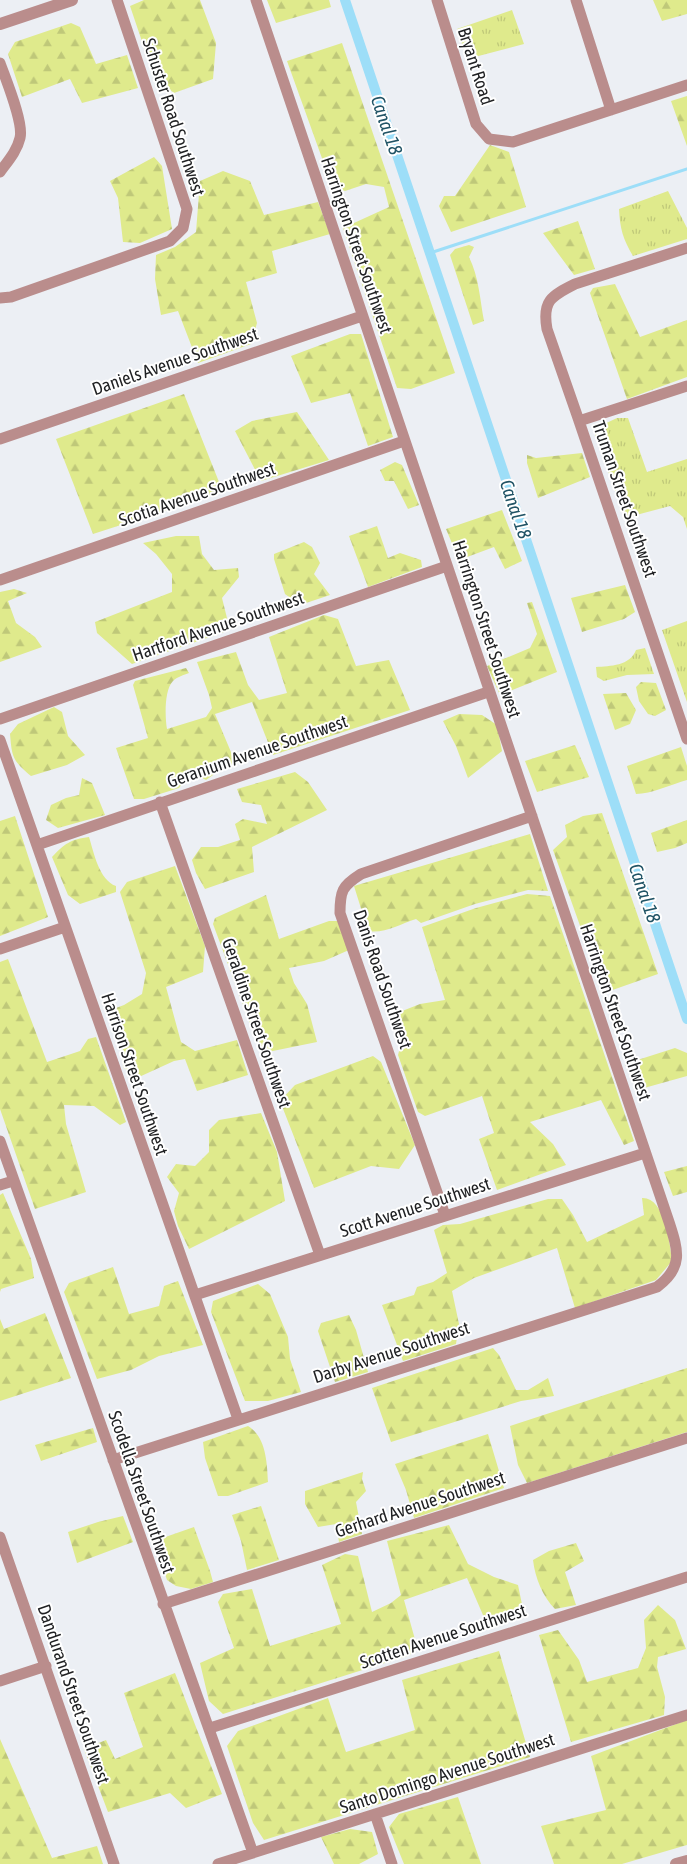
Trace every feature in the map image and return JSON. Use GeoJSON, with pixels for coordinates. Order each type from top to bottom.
{"type":"FeatureCollection","features":[{"type":"Feature","properties":{"kind":"street"},"geometry":{"type":"LineString","coordinates":[[0,24],[72,0]]}},
{"type":"Feature","properties":{"kind":"street","name":"Schuster Road Southwest"},"geometry":{"type":"LineString","coordinates":[[0,298],[10,297],[170,241],[183,228],[186,209],[117,0]]}},
{"type":"Feature","properties":{"kind":"street","name":"Harrington Street Southwest"},"geometry":{"type":"LineString","coordinates":[[256,0],[488,692],[532,816],[676,1244],[677,1260],[674,1270]]}},
{"type":"Feature","properties":{"kind":"street","name":"Bryant Road"},"geometry":{"type":"LineString","coordinates":[[437,0],[476,124],[489,139],[513,142],[611,110]]}},
{"type":"Feature","properties":{"kind":"street"},"geometry":{"type":"LineString","coordinates":[[576,0],[611,110],[687,85]]}},
{"type":"Feature","properties":{"kind":"street"},"geometry":{"type":"LineString","coordinates":[[0,63],[20,124],[21,136],[17,148],[0,172]]}},
{"type":"Feature","properties":{"kind":"street","name":"Truman Street Southwest"},"geometry":{"type":"LineString","coordinates":[[687,248],[575,284],[560,291],[548,301],[544,316],[684,722],[687,739]]}},
{"type":"Feature","properties":{"kind":"street","name":"Daniels Avenue Southwest"},"geometry":{"type":"LineString","coordinates":[[0,439],[362,316]]}},
{"type":"Feature","properties":{"kind":"street"},"geometry":{"type":"LineString","coordinates":[[579,420],[687,386]]}},
{"type":"Feature","properties":{"kind":"street","name":"Scotia Avenue Southwest"},"geometry":{"type":"LineString","coordinates":[[0,580],[404,442]]}},
{"type":"Feature","properties":{"kind":"street","name":"Hartford Avenue Southwest"},"geometry":{"type":"LineString","coordinates":[[0,718],[447,566]]}},
{"type":"Feature","properties":{"kind":"street","name":"Geranium Avenue Southwest"},"geometry":{"type":"LineString","coordinates":[[36,845],[488,692]]}},
{"type":"Feature","properties":{"kind":"street","name":"Harrison Street Southwest"},"geometry":{"type":"LineString","coordinates":[[0,740],[238,1419]]}},
{"type":"Feature","properties":{"kind":"street","name":"Geraldine Street Southwest"},"geometry":{"type":"LineString","coordinates":[[160,802],[320,1255]]}},
{"type":"Feature","properties":{"kind":"street","name":"Danis Road Southwest"},"geometry":{"type":"LineString","coordinates":[[445,1215],[340,913],[340,896],[349,882],[361,874],[532,816]]}},
{"type":"Feature","properties":{"kind":"street"},"geometry":{"type":"LineString","coordinates":[[0,949],[65,927]]}},
{"type":"Feature","properties":{"kind":"street","name":"Scodella Street Southwest"},"geometry":{"type":"LineString","coordinates":[[0,1142],[253,1853]]}},
{"type":"Feature","properties":{"kind":"street","name":"Scott Avenue Southwest"},"geometry":{"type":"LineString","coordinates":[[195,1295],[645,1153]]}},
{"type":"Feature","properties":{"kind":"street"},"geometry":{"type":"LineString","coordinates":[[0,1185],[13,1181]]}},
{"type":"Feature","properties":{"kind":"street","name":"Darby Avenue Southwest"},"geometry":{"type":"LineString","coordinates":[[113,1460],[657,1286],[668,1279],[674,1270]]}},
{"type":"Feature","properties":{"kind":"street","name":"Gerhard Avenue Southwest"},"geometry":{"type":"LineString","coordinates":[[163,1604],[687,1438]]}},
{"type":"Feature","properties":{"kind":"street","name":"Dandurand Street Southwest"},"geometry":{"type":"LineString","coordinates":[[0,1537],[114,1864]]}},
{"type":"Feature","properties":{"kind":"street","name":"Scotten Avenue Southwest"},"geometry":{"type":"LineString","coordinates":[[210,1728],[687,1576]]}},
{"type":"Feature","properties":{"kind":"street"},"geometry":{"type":"LineString","coordinates":[[0,1680],[46,1666]]}},
{"type":"Feature","properties":{"kind":"street","name":"Santo Domingo Avenue Southwest"},"geometry":{"type":"LineString","coordinates":[[218,1864],[687,1715]]}},
{"type":"Feature","properties":{"kind":"street"},"geometry":{"type":"LineString","coordinates":[[375,1814],[392,1864]]}},
{"type":"Feature","properties":{"kind":"street"},"geometry":{"type":"LineString","coordinates":[[676,1864],[687,1861]]}},
{"type":"Feature","properties":{"kind":"green space"},"geometry":{"type":"Polygon","coordinates":[[[144,0],[200,0],[216,43],[213,79],[174,93],[154,77],[130,6],[144,0]]]}},
{"type":"Feature","properties":{"kind":"green space"},"geometry":{"type":"Polygon","coordinates":[[[267,0],[329,0],[331,7],[276,23],[267,0]]]}},
{"type":"Feature","properties":{"kind":"green space"},"geometry":{"type":"Polygon","coordinates":[[[653,0],[687,0],[687,14],[662,21],[653,0]]]}},
{"type":"Feature","properties":{"kind":"green space"},"geometry":{"type":"Polygon","coordinates":[[[512,10],[524,44],[467,59],[457,29],[512,10]]]}},
{"type":"Feature","properties":{"kind":"green space"},"geometry":{"type":"Polygon","coordinates":[[[71,23],[80,27],[96,64],[127,55],[138,88],[82,103],[70,79],[22,97],[8,54],[15,42],[71,23]]]}},
{"type":"Feature","properties":{"kind":"green space"},"geometry":{"type":"Polygon","coordinates":[[[342,43],[455,373],[411,389],[397,388],[343,228],[389,207],[384,187],[366,184],[345,191],[332,186],[287,61],[342,43]]]}},
{"type":"Feature","properties":{"kind":"green space"},"geometry":{"type":"Polygon","coordinates":[[[687,96],[687,146],[671,101],[687,96]]]}},
{"type":"Feature","properties":{"kind":"green space"},"geometry":{"type":"Polygon","coordinates":[[[490,145],[509,152],[526,207],[451,232],[439,206],[444,196],[455,196],[490,145]]]}},
{"type":"Feature","properties":{"kind":"green space"},"geometry":{"type":"Polygon","coordinates":[[[154,157],[162,166],[172,229],[140,243],[123,242],[118,198],[110,181],[154,157]]]}},
{"type":"Feature","properties":{"kind":"green space"},"geometry":{"type":"Polygon","coordinates":[[[223,171],[250,181],[264,215],[318,202],[330,234],[272,251],[277,273],[246,282],[257,323],[251,344],[198,363],[178,311],[161,315],[155,279],[156,255],[175,247],[196,232],[200,181],[223,171]]]}},
{"type":"Feature","properties":{"kind":"green space"},"geometry":{"type":"Polygon","coordinates":[[[668,191],[687,228],[687,239],[633,256],[623,234],[619,209],[668,191]]]}},
{"type":"Feature","properties":{"kind":"green space"},"geometry":{"type":"Polygon","coordinates":[[[578,221],[595,269],[574,275],[543,233],[578,221]]]}},
{"type":"Feature","properties":{"kind":"green space"},"geometry":{"type":"Polygon","coordinates":[[[469,245],[474,247],[469,257],[477,281],[484,321],[473,325],[450,255],[455,249],[469,245]]]}},
{"type":"Feature","properties":{"kind":"green space"},"geometry":{"type":"Polygon","coordinates":[[[615,284],[640,337],[687,320],[687,377],[627,399],[590,293],[593,288],[615,284]]]}},
{"type":"Feature","properties":{"kind":"green space"},"geometry":{"type":"Polygon","coordinates":[[[350,334],[361,334],[393,437],[368,446],[350,393],[311,403],[291,356],[350,334]]]}},
{"type":"Feature","properties":{"kind":"green space"},"geometry":{"type":"Polygon","coordinates":[[[184,394],[223,492],[93,534],[56,439],[184,394]]]}},
{"type":"Feature","properties":{"kind":"green space"},"geometry":{"type":"Polygon","coordinates":[[[297,412],[329,460],[261,481],[235,431],[252,421],[297,412]]]}},
{"type":"Feature","properties":{"kind":"green space"},"geometry":{"type":"Polygon","coordinates":[[[617,418],[628,418],[647,472],[687,459],[687,529],[683,517],[670,506],[625,518],[595,435],[598,427],[617,418]]]}},
{"type":"Feature","properties":{"kind":"green space"},"geometry":{"type":"Polygon","coordinates":[[[582,453],[590,477],[538,498],[527,463],[527,455],[536,458],[582,453]]]}},
{"type":"Feature","properties":{"kind":"green space"},"geometry":{"type":"Polygon","coordinates":[[[395,462],[402,465],[419,505],[408,509],[394,481],[385,481],[380,470],[395,462]]]}},
{"type":"Feature","properties":{"kind":"green space"},"geometry":{"type":"Polygon","coordinates":[[[502,510],[522,561],[505,569],[494,547],[459,560],[446,529],[502,510]]]}},
{"type":"Feature","properties":{"kind":"green space"},"geometry":{"type":"Polygon","coordinates":[[[377,526],[388,558],[400,553],[421,560],[422,567],[368,587],[349,536],[377,526]]]}},
{"type":"Feature","properties":{"kind":"green space"},"geometry":{"type":"Polygon","coordinates":[[[176,536],[199,536],[202,554],[214,570],[238,568],[239,577],[222,598],[230,630],[132,664],[97,633],[95,622],[172,592],[172,574],[156,554],[143,543],[176,536]]]}},
{"type":"Feature","properties":{"kind":"green space"},"geometry":{"type":"Polygon","coordinates":[[[304,542],[312,547],[320,563],[314,574],[330,595],[300,605],[285,594],[274,554],[304,542]]]}},
{"type":"Feature","properties":{"kind":"green space"},"geometry":{"type":"Polygon","coordinates":[[[625,585],[635,612],[624,619],[582,632],[571,598],[625,585]]]}},
{"type":"Feature","properties":{"kind":"green space"},"geometry":{"type":"Polygon","coordinates":[[[14,589],[27,593],[8,601],[16,623],[35,637],[42,647],[0,662],[0,592],[14,589]]]}},
{"type":"Feature","properties":{"kind":"green space"},"geometry":{"type":"Polygon","coordinates":[[[532,602],[557,672],[500,695],[487,666],[530,648],[537,634],[527,603],[532,602]]]}},
{"type":"Feature","properties":{"kind":"green space"},"geometry":{"type":"Polygon","coordinates":[[[324,615],[338,619],[356,666],[389,660],[410,710],[273,755],[252,702],[215,714],[236,764],[223,768],[206,780],[191,772],[179,788],[144,799],[134,799],[116,748],[148,738],[133,685],[135,681],[186,668],[189,673],[173,681],[168,691],[167,729],[206,717],[212,708],[197,662],[236,652],[248,685],[259,700],[287,693],[269,637],[324,615]]]}},
{"type":"Feature","properties":{"kind":"green space"},"geometry":{"type":"Polygon","coordinates":[[[687,621],[687,702],[662,630],[687,621]]]}},
{"type":"Feature","properties":{"kind":"green space"},"geometry":{"type":"Polygon","coordinates":[[[645,648],[654,674],[627,675],[604,681],[597,677],[596,667],[619,664],[629,659],[636,650],[645,648]]]}},
{"type":"Feature","properties":{"kind":"green space"},"geometry":{"type":"Polygon","coordinates":[[[641,682],[656,683],[666,710],[655,716],[648,714],[639,701],[636,687],[641,682]]]}},
{"type":"Feature","properties":{"kind":"green space"},"geometry":{"type":"Polygon","coordinates":[[[626,693],[636,710],[630,724],[615,730],[603,694],[626,693]]]}},
{"type":"Feature","properties":{"kind":"green space"},"geometry":{"type":"Polygon","coordinates":[[[54,707],[62,712],[68,736],[85,755],[67,765],[31,776],[14,758],[10,734],[18,724],[54,707]]]}},
{"type":"Feature","properties":{"kind":"green space"},"geometry":{"type":"Polygon","coordinates":[[[459,714],[482,715],[497,725],[502,751],[468,778],[456,746],[443,721],[459,714]]]}},
{"type":"Feature","properties":{"kind":"green space"},"geometry":{"type":"Polygon","coordinates":[[[575,745],[589,777],[537,792],[525,761],[575,745]]]}},
{"type":"Feature","properties":{"kind":"green space"},"geometry":{"type":"Polygon","coordinates":[[[681,747],[687,766],[687,780],[655,791],[636,794],[627,766],[681,747]]]}},
{"type":"Feature","properties":{"kind":"green space"},"geometry":{"type":"Polygon","coordinates":[[[295,772],[308,782],[327,810],[252,847],[254,872],[205,889],[196,873],[192,860],[201,847],[218,847],[240,840],[235,824],[243,819],[267,824],[261,805],[242,802],[237,789],[295,772]]]}},
{"type":"Feature","properties":{"kind":"green space"},"geometry":{"type":"Polygon","coordinates":[[[82,778],[92,783],[105,815],[58,828],[46,820],[51,805],[66,798],[79,795],[82,778]]]}},
{"type":"Feature","properties":{"kind":"green space"},"geometry":{"type":"Polygon","coordinates":[[[602,813],[658,974],[604,993],[553,850],[567,837],[565,825],[583,816],[602,813]]]}},
{"type":"Feature","properties":{"kind":"green space"},"geometry":{"type":"Polygon","coordinates":[[[15,816],[48,917],[0,936],[0,821],[15,816]]]}},
{"type":"Feature","properties":{"kind":"green space"},"geometry":{"type":"Polygon","coordinates":[[[687,820],[687,843],[657,852],[651,833],[687,820]]]}},
{"type":"Feature","properties":{"kind":"green space"},"geometry":{"type":"Polygon","coordinates":[[[530,834],[548,891],[528,890],[475,904],[421,923],[416,919],[386,930],[368,931],[354,886],[530,834]]]}},
{"type":"Feature","properties":{"kind":"green space"},"geometry":{"type":"Polygon","coordinates":[[[89,837],[101,872],[110,883],[116,886],[116,892],[80,904],[68,895],[52,857],[68,843],[89,837]]]}},
{"type":"Feature","properties":{"kind":"green space"},"geometry":{"type":"Polygon","coordinates":[[[175,866],[205,946],[203,972],[166,987],[181,1042],[195,1051],[237,1040],[248,1075],[197,1091],[185,1059],[174,1061],[139,1077],[124,1068],[122,1060],[123,1047],[105,1012],[124,1005],[142,994],[146,973],[120,892],[127,882],[175,866]]]}},
{"type":"Feature","properties":{"kind":"green space"},"geometry":{"type":"Polygon","coordinates":[[[527,894],[550,896],[634,1141],[624,1145],[601,1100],[530,1122],[553,1144],[566,1165],[497,1190],[479,1139],[494,1133],[482,1096],[425,1116],[418,1112],[398,1055],[402,1040],[392,1015],[420,1004],[445,1000],[422,927],[476,908],[527,894]]]}},
{"type":"Feature","properties":{"kind":"green space"},"geometry":{"type":"Polygon","coordinates":[[[266,895],[279,939],[329,921],[338,921],[349,950],[324,961],[289,968],[294,983],[307,1004],[317,1042],[263,1053],[258,1045],[213,924],[215,918],[266,895]]]}},
{"type":"Feature","properties":{"kind":"green space"},"geometry":{"type":"Polygon","coordinates":[[[8,959],[47,1062],[80,1051],[88,1039],[96,1037],[126,1122],[120,1125],[94,1106],[64,1105],[66,1124],[86,1192],[35,1209],[0,1109],[0,962],[8,959]]]}},
{"type":"Feature","properties":{"kind":"green space"},"geometry":{"type":"Polygon","coordinates":[[[675,1048],[687,1053],[687,1076],[637,1090],[625,1064],[675,1048]]]}},
{"type":"Feature","properties":{"kind":"green space"},"geometry":{"type":"Polygon","coordinates":[[[373,1056],[381,1062],[415,1145],[399,1169],[371,1166],[314,1188],[280,1101],[295,1085],[373,1056]]]}},
{"type":"Feature","properties":{"kind":"green space"},"geometry":{"type":"Polygon","coordinates":[[[261,1113],[277,1152],[285,1201],[189,1249],[178,1226],[174,1211],[179,1193],[167,1177],[176,1164],[195,1166],[209,1152],[209,1130],[219,1120],[261,1113]]]}},
{"type":"Feature","properties":{"kind":"green space"},"geometry":{"type":"Polygon","coordinates":[[[687,1166],[687,1192],[673,1196],[664,1172],[687,1166]]]}},
{"type":"Feature","properties":{"kind":"green space"},"geometry":{"type":"Polygon","coordinates":[[[3,1193],[31,1259],[34,1278],[1,1289],[0,1292],[0,1195],[3,1193]]]}},
{"type":"Feature","properties":{"kind":"green space"},"geometry":{"type":"Polygon","coordinates":[[[642,1198],[650,1200],[661,1213],[670,1244],[672,1261],[656,1280],[575,1308],[557,1248],[474,1278],[452,1291],[459,1324],[456,1344],[403,1361],[382,1305],[414,1295],[417,1287],[433,1282],[447,1273],[434,1230],[443,1225],[460,1224],[548,1199],[562,1199],[587,1242],[644,1215],[642,1198]]]}},
{"type":"Feature","properties":{"kind":"green space"},"geometry":{"type":"Polygon","coordinates":[[[113,1267],[129,1314],[159,1306],[164,1286],[178,1281],[203,1345],[159,1356],[131,1370],[97,1379],[64,1292],[69,1283],[113,1267]]]}},
{"type":"Feature","properties":{"kind":"green space"},"geometry":{"type":"Polygon","coordinates":[[[258,1284],[270,1294],[288,1337],[290,1359],[301,1392],[268,1401],[245,1401],[211,1312],[213,1301],[258,1284]]]}},
{"type":"Feature","properties":{"kind":"green space"},"geometry":{"type":"Polygon","coordinates":[[[45,1313],[71,1378],[0,1401],[0,1319],[4,1329],[45,1313]]]}},
{"type":"Feature","properties":{"kind":"green space"},"geometry":{"type":"Polygon","coordinates":[[[349,1315],[356,1330],[368,1372],[335,1382],[318,1331],[321,1323],[349,1315]]]}},
{"type":"Feature","properties":{"kind":"green space"},"geometry":{"type":"Polygon","coordinates":[[[493,1348],[499,1355],[516,1390],[528,1390],[548,1378],[554,1396],[521,1401],[391,1442],[372,1388],[493,1348]]]}},
{"type":"Feature","properties":{"kind":"green space"},"geometry":{"type":"Polygon","coordinates":[[[687,1368],[687,1432],[527,1483],[518,1465],[510,1426],[687,1368]]]}},
{"type":"Feature","properties":{"kind":"green space"},"geometry":{"type":"Polygon","coordinates":[[[248,1426],[262,1443],[266,1458],[268,1482],[228,1496],[218,1496],[205,1458],[203,1442],[248,1426]]]}},
{"type":"Feature","properties":{"kind":"green space"},"geometry":{"type":"Polygon","coordinates":[[[93,1428],[97,1442],[41,1461],[35,1445],[93,1428]]]}},
{"type":"Feature","properties":{"kind":"green space"},"geometry":{"type":"Polygon","coordinates":[[[488,1434],[504,1488],[414,1518],[406,1490],[395,1464],[488,1434]]]}},
{"type":"Feature","properties":{"kind":"green space"},"geometry":{"type":"Polygon","coordinates":[[[363,1472],[362,1479],[366,1491],[356,1502],[362,1534],[339,1542],[336,1524],[318,1527],[305,1504],[305,1491],[363,1472]]]}},
{"type":"Feature","properties":{"kind":"green space"},"geometry":{"type":"Polygon","coordinates":[[[261,1506],[279,1560],[247,1570],[241,1541],[232,1515],[261,1506]]]}},
{"type":"Feature","properties":{"kind":"green space"},"geometry":{"type":"Polygon","coordinates":[[[123,1516],[133,1542],[77,1563],[68,1532],[123,1516]]]}},
{"type":"Feature","properties":{"kind":"green space"},"geometry":{"type":"Polygon","coordinates":[[[449,1525],[468,1564],[494,1577],[518,1585],[524,1614],[489,1629],[467,1578],[404,1600],[416,1643],[410,1655],[223,1714],[209,1701],[200,1663],[234,1648],[218,1602],[223,1594],[252,1589],[270,1646],[341,1624],[322,1565],[345,1554],[358,1556],[372,1612],[391,1603],[401,1595],[387,1541],[449,1525]]]}},
{"type":"Feature","properties":{"kind":"green space"},"geometry":{"type":"Polygon","coordinates":[[[194,1527],[213,1582],[191,1589],[176,1586],[167,1580],[154,1541],[194,1527]]]}},
{"type":"Feature","properties":{"kind":"green space"},"geometry":{"type":"Polygon","coordinates":[[[576,1543],[584,1561],[565,1572],[576,1605],[555,1609],[540,1587],[533,1560],[549,1551],[576,1543]]]}},
{"type":"Feature","properties":{"kind":"green space"},"geometry":{"type":"Polygon","coordinates":[[[658,1605],[675,1620],[686,1649],[658,1657],[657,1667],[665,1697],[664,1715],[571,1742],[539,1635],[558,1630],[579,1660],[587,1682],[638,1668],[646,1648],[644,1620],[658,1605]]]}},
{"type":"Feature","properties":{"kind":"green space"},"geometry":{"type":"Polygon","coordinates":[[[499,1651],[530,1757],[264,1840],[253,1823],[227,1746],[238,1731],[328,1698],[346,1752],[415,1730],[402,1680],[499,1651]]]}},
{"type":"Feature","properties":{"kind":"green space"},"geometry":{"type":"Polygon","coordinates":[[[175,1673],[222,1794],[186,1808],[170,1793],[108,1812],[84,1749],[106,1740],[115,1759],[143,1747],[124,1693],[175,1673]]]}},
{"type":"Feature","properties":{"kind":"green space"},"geometry":{"type":"Polygon","coordinates":[[[687,1720],[687,1845],[622,1864],[554,1864],[541,1826],[606,1810],[591,1756],[687,1720]]]}},
{"type":"Feature","properties":{"kind":"green space"},"geometry":{"type":"Polygon","coordinates":[[[0,1739],[52,1858],[97,1846],[103,1864],[0,1864],[0,1739]]]}},
{"type":"Feature","properties":{"kind":"green space"},"geometry":{"type":"Polygon","coordinates":[[[458,1797],[481,1864],[404,1864],[389,1827],[399,1814],[458,1797]]]}},
{"type":"Feature","properties":{"kind":"green space"},"geometry":{"type":"Polygon","coordinates":[[[350,1829],[372,1832],[378,1854],[359,1864],[334,1864],[321,1837],[350,1829]]]}},
{"type":"Feature","properties":{"kind":"waterway","name":"Canal 18"},"geometry":{"type":"LineString","coordinates":[[345,0],[687,1019]]}},
{"type":"Feature","properties":{"kind":"waterway"},"geometry":{"type":"LineString","coordinates":[[430,253],[687,169]]}}]}
